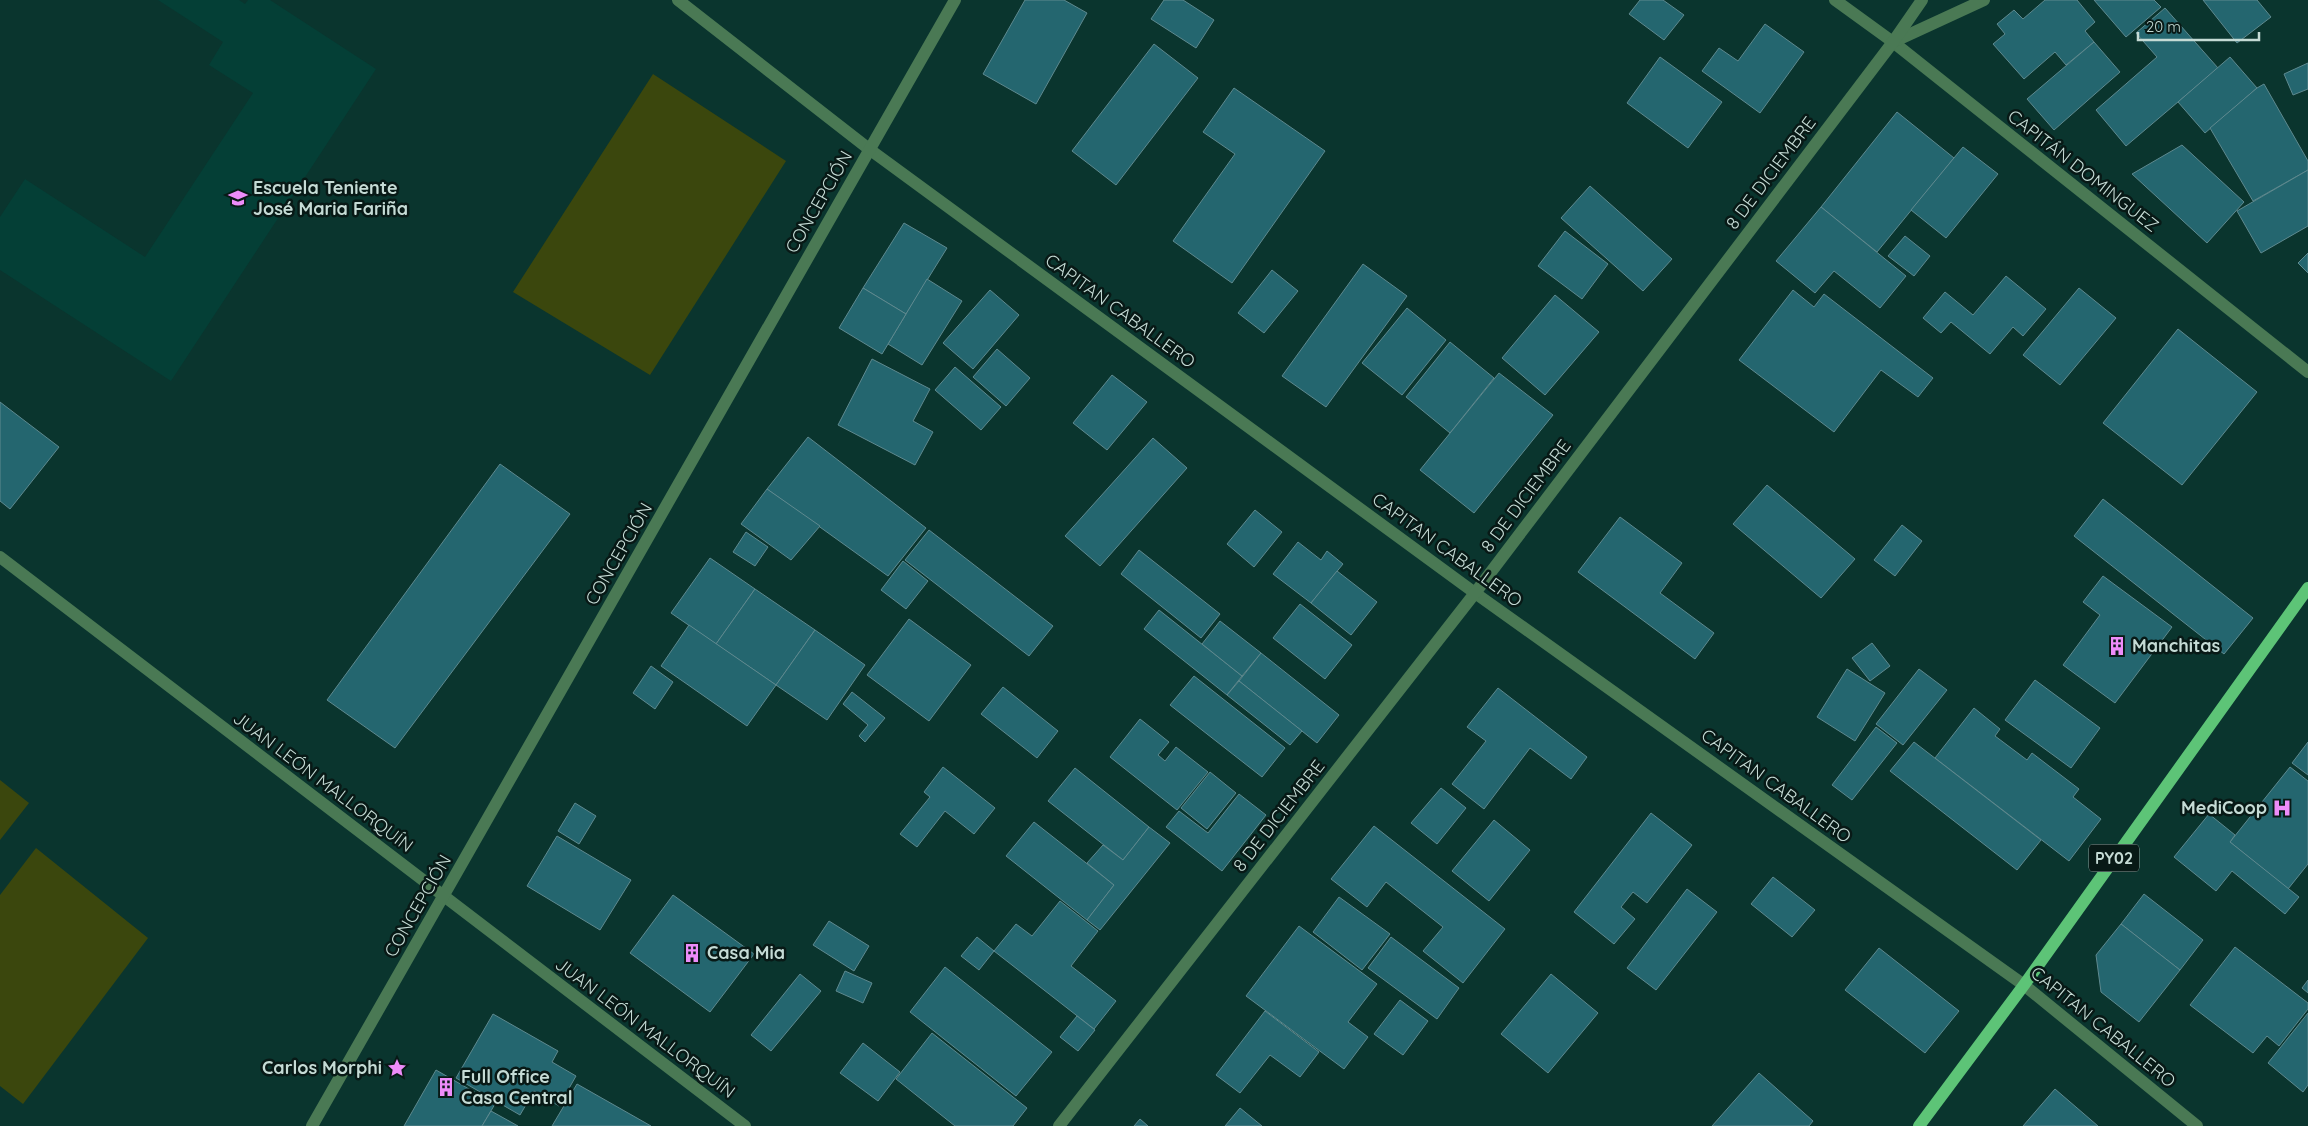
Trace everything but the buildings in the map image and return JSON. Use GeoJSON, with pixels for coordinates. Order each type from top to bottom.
{"type":"FeatureCollection","features":[{"type":"Feature","properties":{"kind":"main road","name":"PY02"},"geometry":{"type":"LineString","coordinates":[[1919,1126],[2024,984],[2308,588]]}},
{"type":"Feature","properties":{"kind":"street","name":"CAPITAN CABALLERO"},"geometry":{"type":"LineString","coordinates":[[678,0],[869,148],[1475,593],[2024,984],[2197,1126]]}},
{"type":"Feature","properties":{"kind":"street","name":"CONCEPCIÓN"},"geometry":{"type":"LineString","coordinates":[[312,1126],[955,0]]}},
{"type":"Feature","properties":{"kind":"street","name":"CAPITÁN DOMINGUEZ"},"geometry":{"type":"LineString","coordinates":[[1835,0],[1893,42],[2308,372]]}},
{"type":"Feature","properties":{"kind":"street","name":"8 DE DICIEMBRE"},"geometry":{"type":"LineString","coordinates":[[1059,1126],[1475,593],[1893,42],[1922,0]]}},
{"type":"Feature","properties":{"kind":"street"},"geometry":{"type":"LineString","coordinates":[[1893,42],[1984,0]]}},
{"type":"Feature","properties":{"kind":"street","name":"JUAN LEÓN MALLORQUÍN"},"geometry":{"type":"LineString","coordinates":[[0,557],[745,1126]]}},
{"type":"Feature","properties":{"kind":"shaded area","name":"Escuela Teniente José Maria Fariña"},"geometry":{"type":"Polygon","coordinates":[[[158,0],[239,0],[245,4],[248,0],[270,0],[376,69],[171,381],[0,270],[0,217],[25,179],[145,257],[253,93],[209,65],[223,42],[158,0]]]}},
{"type":"Feature","properties":{"kind":"green space"},"geometry":{"type":"Polygon","coordinates":[[[653,74],[786,161],[650,375],[513,292],[653,74]]]}},
{"type":"Feature","properties":{"kind":"green space"},"geometry":{"type":"Polygon","coordinates":[[[0,780],[29,803],[0,840],[0,780]]]}},
{"type":"Feature","properties":{"kind":"green space"},"geometry":{"type":"Polygon","coordinates":[[[36,848],[148,938],[23,1104],[0,1086],[0,895],[36,848]]]}},
{"type":"Feature","properties":{"kind":"place","name":"Escuela Teniente José Maria Fariña"},"geometry":{"type":"Point","coordinates":[238,198]}},
{"type":"Feature","properties":{"kind":"place","name":"Manchitas"},"geometry":{"type":"Point","coordinates":[2117,646]}},
{"type":"Feature","properties":{"kind":"place","name":"MediCoop"},"geometry":{"type":"Point","coordinates":[2282,808]}},
{"type":"Feature","properties":{"kind":"place","name":"Casa Mia"},"geometry":{"type":"Point","coordinates":[692,953]}},
{"type":"Feature","properties":{"kind":"place","name":"Carlos Morphi"},"geometry":{"type":"Point","coordinates":[397,1068]}},
{"type":"Feature","properties":{"kind":"place","name":"Full Office Casa Central"},"geometry":{"type":"Point","coordinates":[446,1087]}}]}
